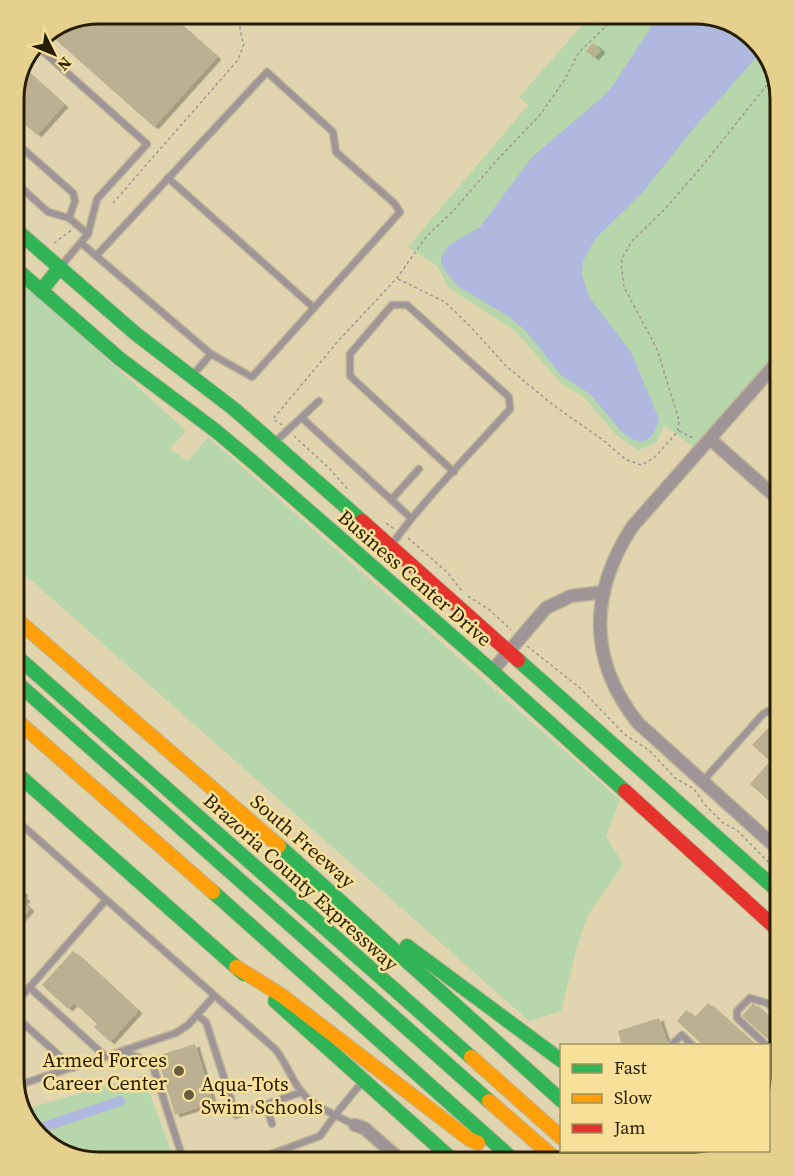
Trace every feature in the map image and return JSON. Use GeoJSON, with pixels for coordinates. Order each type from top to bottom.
{"type":"FeatureCollection","features":[{"type":"Feature","properties":{"kind":"main road","name":"Business Center Drive"},"geometry":{"type":"LineString","coordinates":[[24,236],[136,334],[254,464],[492,671],[770,923]]}},
{"type":"Feature","properties":{"kind":"main road"},"geometry":{"type":"LineString","coordinates":[[41,291],[60,267]]}},
{"type":"Feature","properties":{"kind":"main road","name":"Business Center Drive"},"geometry":{"type":"LineString","coordinates":[[24,276],[120,359],[183,388],[274,443],[770,884]]}},
{"type":"Feature","properties":{"kind":"main road","name":"South Freeway"},"geometry":{"type":"LineString","coordinates":[[24,626],[311,873],[560,1100]]}},
{"type":"Feature","properties":{"kind":"main road","name":"Brazoria County Expressway"},"geometry":{"type":"LineString","coordinates":[[24,663],[560,1137]]}},
{"type":"Feature","properties":{"kind":"main road","name":"Brazoria County Expressway"},"geometry":{"type":"LineString","coordinates":[[24,689],[547,1152]]}},
{"type":"Feature","properties":{"kind":"main road"},"geometry":{"type":"LineString","coordinates":[[24,727],[504,1152]]}},
{"type":"Feature","properties":{"kind":"main road"},"geometry":{"type":"LineString","coordinates":[[24,780],[444,1152]]}},
{"type":"Feature","properties":{"kind":"main road"},"geometry":{"type":"LineString","coordinates":[[159,844],[185,854],[520,1140],[542,1152]]}},
{"type":"Feature","properties":{"kind":"main road"},"geometry":{"type":"LineString","coordinates":[[311,873],[560,1060]]}},
{"type":"Feature","properties":{"kind":"main road"},"geometry":{"type":"LineString","coordinates":[[311,873],[425,996],[560,1118]]}},
{"type":"Feature","properties":{"kind":"main road"},"geometry":{"type":"LineString","coordinates":[[236,967],[281,995],[469,1139],[496,1152]]}},
{"type":"Feature","properties":{"kind":"street"},"geometry":{"type":"LineString","coordinates":[[770,370],[632,526],[613,558],[600,615],[603,656],[617,695],[638,723],[770,842]]}},
{"type":"Feature","properties":{"kind":"street"},"geometry":{"type":"LineString","coordinates":[[710,439],[770,492]]}},
{"type":"Feature","properties":{"kind":"street"},"geometry":{"type":"LineString","coordinates":[[492,671],[546,608],[571,596],[604,592]]}},
{"type":"Feature","properties":{"kind":"street"},"geometry":{"type":"LineString","coordinates":[[355,1125],[364,1128],[392,1152]]}},
{"type":"Feature","properties":{"kind":"lane"},"geometry":{"type":"LineString","coordinates":[[42,50],[147,144],[97,199],[88,234],[60,267]]}},
{"type":"Feature","properties":{"kind":"lane"},"geometry":{"type":"LineString","coordinates":[[81,243],[96,256],[211,354],[252,376],[400,212],[336,152],[333,132],[267,72],[96,256]]}},
{"type":"Feature","properties":{"kind":"lane"},"geometry":{"type":"LineString","coordinates":[[24,150],[73,193],[75,201],[69,218]]}},
{"type":"Feature","properties":{"kind":"lane"},"geometry":{"type":"LineString","coordinates":[[168,178],[314,308]]}},
{"type":"Feature","properties":{"kind":"lane"},"geometry":{"type":"LineString","coordinates":[[24,190],[48,212],[69,218],[88,234]]}},
{"type":"Feature","properties":{"kind":"lane"},"geometry":{"type":"LineString","coordinates":[[390,547],[411,518],[454,472],[510,409],[509,397],[407,305],[392,305],[350,354],[350,376],[454,472]]}},
{"type":"Feature","properties":{"kind":"lane"},"geometry":{"type":"LineString","coordinates":[[183,388],[211,354]]}},
{"type":"Feature","properties":{"kind":"lane"},"geometry":{"type":"LineString","coordinates":[[274,443],[320,401]]}},
{"type":"Feature","properties":{"kind":"lane"},"geometry":{"type":"LineString","coordinates":[[302,418],[411,518]]}},
{"type":"Feature","properties":{"kind":"lane"},"geometry":{"type":"LineString","coordinates":[[391,500],[419,469]]}},
{"type":"Feature","properties":{"kind":"lane"},"geometry":{"type":"LineString","coordinates":[[702,781],[763,714],[770,710]]}},
{"type":"Feature","properties":{"kind":"lane"},"geometry":{"type":"LineString","coordinates":[[24,827],[284,1059],[302,1092],[317,1106],[355,1125]]}},
{"type":"Feature","properties":{"kind":"lane"},"geometry":{"type":"LineString","coordinates":[[24,993],[106,900]]}},
{"type":"Feature","properties":{"kind":"lane"},"geometry":{"type":"LineString","coordinates":[[29,987],[106,1057]]}},
{"type":"Feature","properties":{"kind":"lane"},"geometry":{"type":"LineString","coordinates":[[25,1083],[183,1030],[214,996]]}},
{"type":"Feature","properties":{"kind":"lane"},"geometry":{"type":"LineString","coordinates":[[765,1044],[737,1018],[737,1011],[750,998],[770,1006]]}},
{"type":"Feature","properties":{"kind":"lane"},"geometry":{"type":"LineString","coordinates":[[197,1015],[206,1022],[236,1115],[302,1092]]}},
{"type":"Feature","properties":{"kind":"lane"},"geometry":{"type":"LineString","coordinates":[[24,1024],[73,1068]]}},
{"type":"Feature","properties":{"kind":"lane"},"geometry":{"type":"LineString","coordinates":[[672,1044],[682,1035],[691,1044]]}},
{"type":"Feature","properties":{"kind":"lane"},"geometry":{"type":"LineString","coordinates":[[123,1051],[152,1063],[181,1152]]}},
{"type":"Feature","properties":{"kind":"lane"},"geometry":{"type":"LineString","coordinates":[[280,1152],[320,1136],[363,1080]]}},
{"type":"Feature","properties":{"kind":"lane"},"geometry":{"type":"LineString","coordinates":[[266,1105],[272,1124]]}},
{"type":"Feature","properties":{"kind":"path"},"geometry":{"type":"LineString","coordinates":[[113,203],[236,64],[243,52],[244,44],[240,37],[238,24]]}},
{"type":"Feature","properties":{"kind":"path"},"geometry":{"type":"LineString","coordinates":[[355,496],[330,469],[273,419],[339,340],[398,278],[426,237],[455,209],[540,115],[565,79],[579,52],[608,24]]}},
{"type":"Feature","properties":{"kind":"path"},"geometry":{"type":"LineString","coordinates":[[398,278],[445,302],[506,365],[553,405],[626,459],[641,465],[648,462],[678,431],[679,420],[657,349],[624,287],[621,264],[632,241],[666,208],[768,84]]}},
{"type":"Feature","properties":{"kind":"path"},"geometry":{"type":"LineString","coordinates":[[383,521],[447,572],[467,596],[491,611],[519,639],[580,688],[624,734],[650,751],[675,778],[694,789],[705,805],[723,823],[737,830],[770,865]]}},
{"type":"Feature","properties":{"kind":"green space"},"geometry":{"type":"Polygon","coordinates":[[[583,24],[700,24],[715,27],[741,39],[760,61],[767,79],[770,99],[770,362],[695,448],[664,425],[656,443],[638,450],[616,435],[584,397],[562,384],[514,330],[448,287],[437,266],[408,247],[528,105],[519,97],[583,24]]]}},
{"type":"Feature","properties":{"kind":"green space"},"geometry":{"type":"Polygon","coordinates":[[[24,283],[186,431],[170,449],[188,461],[208,437],[620,800],[606,836],[623,864],[587,917],[561,1011],[529,1021],[24,574],[24,283]]]}},
{"type":"Feature","properties":{"kind":"green space"},"geometry":{"type":"Polygon","coordinates":[[[143,1075],[171,1152],[94,1152],[79,1149],[53,1137],[39,1123],[31,1107],[143,1075]]]}},
{"type":"Feature","properties":{"kind":"water"},"geometry":{"type":"Polygon","coordinates":[[[653,24],[700,24],[715,27],[741,39],[757,57],[693,129],[643,192],[596,238],[583,261],[582,274],[589,297],[631,352],[659,419],[654,433],[641,442],[629,438],[590,394],[561,375],[525,330],[508,316],[459,287],[441,263],[441,257],[449,245],[480,227],[532,157],[611,88],[653,24]]]}},
{"type":"Feature","properties":{"kind":"building"},"geometry":{"type":"Polygon","coordinates":[[[179,24],[217,57],[154,127],[55,39],[84,25],[179,24]]]}},
{"type":"Feature","properties":{"kind":"building"},"geometry":{"type":"Polygon","coordinates":[[[593,43],[601,50],[594,58],[586,51],[593,43]]]}},
{"type":"Feature","properties":{"kind":"building"},"geometry":{"type":"Polygon","coordinates":[[[29,74],[64,105],[37,135],[24,124],[24,94],[29,74]]]}},
{"type":"Feature","properties":{"kind":"building"},"geometry":{"type":"Polygon","coordinates":[[[770,726],[770,761],[752,745],[770,726]]]}},
{"type":"Feature","properties":{"kind":"building"},"geometry":{"type":"Polygon","coordinates":[[[770,761],[770,802],[750,784],[770,761]]]}},
{"type":"Feature","properties":{"kind":"building"},"geometry":{"type":"Polygon","coordinates":[[[24,903],[30,909],[24,916],[24,903]]]}},
{"type":"Feature","properties":{"kind":"building"},"geometry":{"type":"Polygon","coordinates":[[[73,951],[138,1011],[110,1042],[94,1027],[97,1024],[74,1003],[68,1009],[42,985],[73,951]]]}},
{"type":"Feature","properties":{"kind":"building"},"geometry":{"type":"Polygon","coordinates":[[[708,1003],[754,1044],[702,1044],[677,1021],[686,1010],[695,1017],[708,1003]]]}},
{"type":"Feature","properties":{"kind":"building"},"geometry":{"type":"Polygon","coordinates":[[[753,1003],[770,1018],[770,1041],[742,1016],[753,1003]]]}},
{"type":"Feature","properties":{"kind":"building"},"geometry":{"type":"Polygon","coordinates":[[[659,1018],[667,1042],[621,1044],[618,1031],[659,1018]]]}},
{"type":"Feature","properties":{"kind":"building"},"geometry":{"type":"Polygon","coordinates":[[[195,1044],[213,1103],[175,1115],[157,1056],[195,1044]]]}},
{"type":"Feature","properties":{"kind":"waterway"},"geometry":{"type":"LineString","coordinates":[[43,1127],[120,1101]]}},
{"type":"Feature","properties":{"kind":"traffic: fast"},"geometry":{"type":"LineString","coordinates":[[24,237],[136,334],[234,409],[362,521]]}},
{"type":"Feature","properties":{"kind":"traffic: fast"},"geometry":{"type":"LineString","coordinates":[[41,291],[60,267]]}},
{"type":"Feature","properties":{"kind":"traffic: fast"},"geometry":{"type":"LineString","coordinates":[[24,276],[120,359],[216,431],[254,463],[492,671],[625,791]]}},
{"type":"Feature","properties":{"kind":"traffic: fast"},"geometry":{"type":"LineString","coordinates":[[518,660],[770,884]]}},
{"type":"Feature","properties":{"kind":"traffic: fast"},"geometry":{"type":"LineString","coordinates":[[24,663],[471,1057]]}},
{"type":"Feature","properties":{"kind":"traffic: fast"},"geometry":{"type":"LineString","coordinates":[[24,689],[489,1101]]}},
{"type":"Feature","properties":{"kind":"traffic: fast"},"geometry":{"type":"LineString","coordinates":[[24,780],[244,974]]}},
{"type":"Feature","properties":{"kind":"traffic: fast"},"geometry":{"type":"LineString","coordinates":[[279,846],[560,1099]]}},
{"type":"Feature","properties":{"kind":"traffic: fast"},"geometry":{"type":"LineString","coordinates":[[213,892],[505,1152]]}},
{"type":"Feature","properties":{"kind":"traffic: fast"},"geometry":{"type":"LineString","coordinates":[[407,946],[560,1060]]}},
{"type":"Feature","properties":{"kind":"traffic: fast"},"geometry":{"type":"LineString","coordinates":[[275,1001],[444,1152]]}},
{"type":"Feature","properties":{"kind":"traffic: slow"},"geometry":{"type":"LineString","coordinates":[[24,626],[279,846]]}},
{"type":"Feature","properties":{"kind":"traffic: slow"},"geometry":{"type":"LineString","coordinates":[[24,727],[213,892]]}},
{"type":"Feature","properties":{"kind":"traffic: slow"},"geometry":{"type":"LineString","coordinates":[[236,967],[281,995],[469,1139],[478,1143]]}},
{"type":"Feature","properties":{"kind":"traffic: slow"},"geometry":{"type":"LineString","coordinates":[[471,1057],[560,1136]]}},
{"type":"Feature","properties":{"kind":"traffic: slow"},"geometry":{"type":"LineString","coordinates":[[489,1101],[548,1152]]}},
{"type":"Feature","properties":{"kind":"traffic: jam"},"geometry":{"type":"LineString","coordinates":[[362,521],[518,660]]}},
{"type":"Feature","properties":{"kind":"traffic: jam"},"geometry":{"type":"LineString","coordinates":[[625,791],[770,923]]}},
{"type":"Feature","properties":{"kind":"place","name":"Armed Forces Career Center"},"geometry":{"type":"Point","coordinates":[179,1071]}},
{"type":"Feature","properties":{"kind":"place","name":"Aqua-Tots Swim Schools"},"geometry":{"type":"Point","coordinates":[189,1095]}}]}
